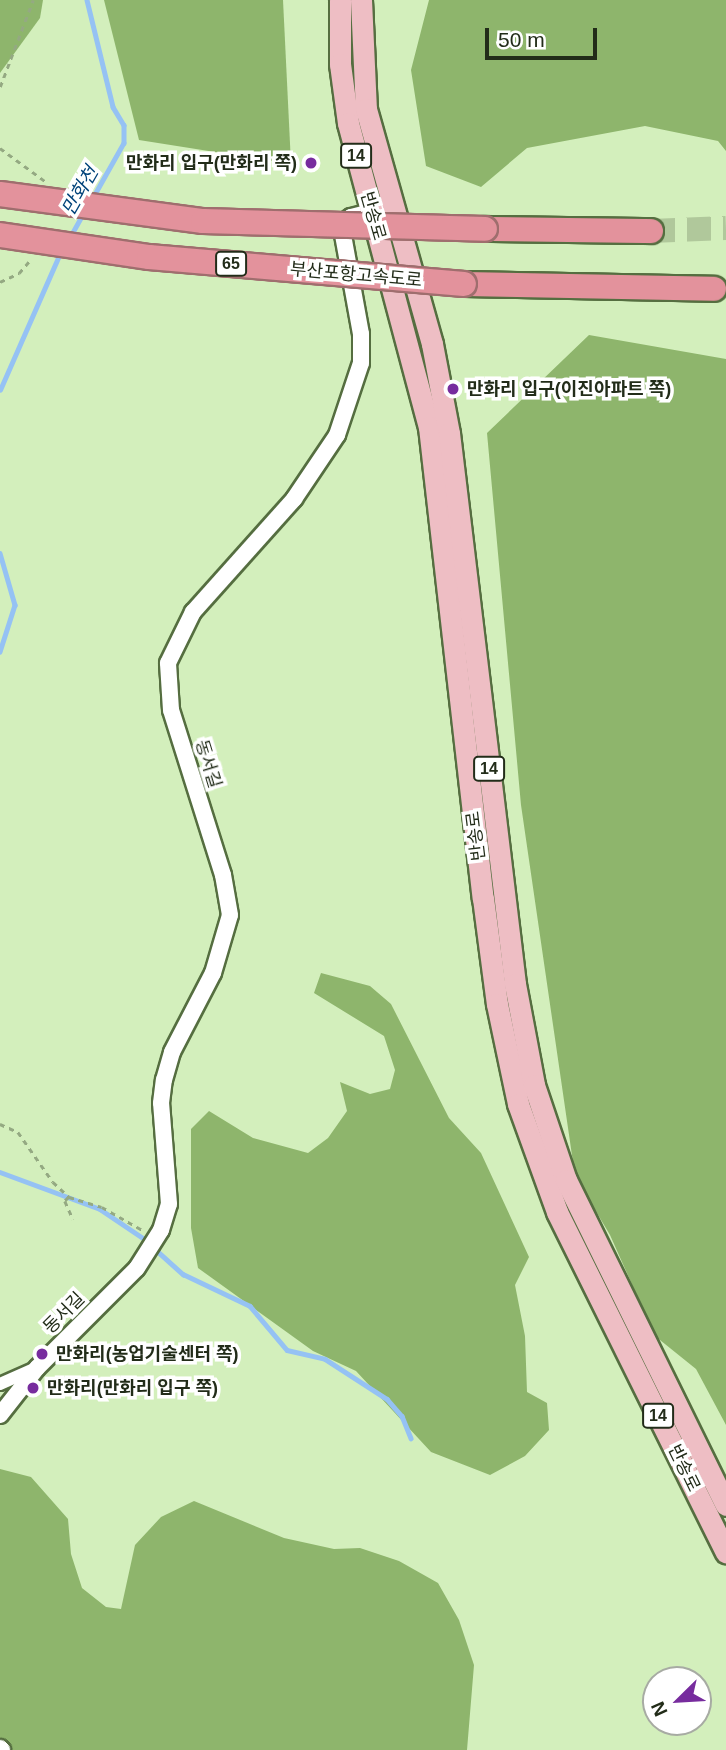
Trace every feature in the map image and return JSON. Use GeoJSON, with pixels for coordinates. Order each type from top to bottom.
{"type":"FeatureCollection","features":[{"type":"Feature","properties":{"kind":"highway"},"geometry":{"type":"LineString","coordinates":[[0,194],[203,221],[651,231]]}},
{"type":"Feature","properties":{"kind":"highway","name":"부산포항고속도로"},"geometry":{"type":"LineString","coordinates":[[0,235],[149,257],[464,285],[714,289]]}},
{"type":"Feature","properties":{"kind":"main road","name":"반송로"},"geometry":{"type":"LineString","coordinates":[[340,0],[344,100],[381,209],[432,344],[449,433],[516,984],[534,1085],[566,1180],[726,1505]]}},
{"type":"Feature","properties":{"kind":"main road","name":"반송로"},"geometry":{"type":"LineString","coordinates":[[361,0],[366,109],[381,209],[429,427],[483,898],[497,1004],[518,1104],[556,1212],[726,1552]]}},
{"type":"Feature","properties":{"kind":"street","name":"동서길"},"geometry":{"type":"LineString","coordinates":[[2,1405],[137,1268],[153,1243],[169,1203],[161,1103],[164,1080],[172,1052],[213,973],[230,915],[223,875],[171,710],[168,663],[199,604],[294,499],[337,435],[361,363],[361,334],[341,224],[381,209]]}},
{"type":"Feature","properties":{"kind":"street","name":"동서길"},"geometry":{"type":"LineString","coordinates":[[0,1384],[37,1367]]}},
{"type":"Feature","properties":{"kind":"path"},"geometry":{"type":"LineString","coordinates":[[0,87],[33,0]]}},
{"type":"Feature","properties":{"kind":"path"},"geometry":{"type":"LineString","coordinates":[[0,1124],[18,1132],[53,1182],[69,1197],[102,1207],[153,1243]]}},
{"type":"Feature","properties":{"kind":"path"},"geometry":{"type":"LineString","coordinates":[[69,1197],[65,1201],[73,1219]]}},
{"type":"Feature","properties":{"kind":"green space"},"geometry":{"type":"Polygon","coordinates":[[[0,0],[43,0],[40,18],[0,73],[0,0]]]}},
{"type":"Feature","properties":{"kind":"green space"},"geometry":{"type":"Polygon","coordinates":[[[104,0],[283,0],[291,164],[139,140],[104,0]]]}},
{"type":"Feature","properties":{"kind":"green space"},"geometry":{"type":"Polygon","coordinates":[[[429,0],[726,0],[726,151],[718,141],[645,126],[527,148],[481,187],[426,166],[411,70],[429,0]]]}},
{"type":"Feature","properties":{"kind":"green space"},"geometry":{"type":"Polygon","coordinates":[[[589,335],[726,359],[726,1425],[696,1369],[655,1336],[610,1235],[575,1176],[521,805],[487,433],[589,335]]]}},
{"type":"Feature","properties":{"kind":"green space"},"geometry":{"type":"Polygon","coordinates":[[[321,973],[370,986],[391,1004],[449,1118],[481,1153],[529,1257],[515,1285],[525,1336],[527,1392],[547,1403],[549,1430],[525,1456],[490,1475],[431,1452],[356,1371],[313,1351],[198,1268],[191,1228],[191,1129],[209,1111],[253,1138],[308,1153],[328,1138],[347,1111],[340,1082],[370,1094],[390,1089],[395,1070],[384,1036],[314,993],[321,973]]]}},
{"type":"Feature","properties":{"kind":"green space"},"geometry":{"type":"Polygon","coordinates":[[[0,1469],[31,1477],[68,1519],[71,1554],[82,1588],[106,1607],[121,1609],[135,1545],[161,1517],[194,1501],[284,1538],[334,1549],[360,1548],[399,1561],[438,1583],[459,1620],[474,1665],[467,1750],[0,1750],[0,1469]]]}},
{"type":"Feature","properties":{"kind":"waterway","name":"만화천"},"geometry":{"type":"LineString","coordinates":[[87,0],[113,107],[124,125],[124,143],[93,198]]}},
{"type":"Feature","properties":{"kind":"waterway","name":"만화천"},"geometry":{"type":"LineString","coordinates":[[70,237],[83,214]]}},
{"type":"Feature","properties":{"kind":"waterway","name":"만화천"},"geometry":{"type":"LineString","coordinates":[[0,390],[60,253]]}},
{"type":"Feature","properties":{"kind":"waterway","name":"만화천"},"geometry":{"type":"LineString","coordinates":[[0,553],[15,605],[0,652]]}},
{"type":"Feature","properties":{"kind":"waterway"},"geometry":{"type":"LineString","coordinates":[[0,1172],[100,1209],[149,1242]]}},
{"type":"Feature","properties":{"kind":"waterway"},"geometry":{"type":"LineString","coordinates":[[155,1249],[183,1274],[250,1306],[287,1350],[325,1359],[387,1399],[402,1416],[411,1438]]}},
{"type":"Feature","properties":{"kind":"tunnel"},"geometry":{"type":"LineString","coordinates":[[651,231],[726,228]]}},
{"type":"Feature","properties":{"kind":"place","name":"만화리 입구(만화리 쪽)"},"geometry":{"type":"Point","coordinates":[311,163]}},
{"type":"Feature","properties":{"kind":"place","name":"만화리 입구(이진아파트 쪽)"},"geometry":{"type":"Point","coordinates":[453,389]}},
{"type":"Feature","properties":{"kind":"place","name":"만화리(농업기술센터 쪽)"},"geometry":{"type":"Point","coordinates":[42,1354]}},
{"type":"Feature","properties":{"kind":"place","name":"만화리(만화리 입구 쪽)"},"geometry":{"type":"Point","coordinates":[33,1388]}}]}
